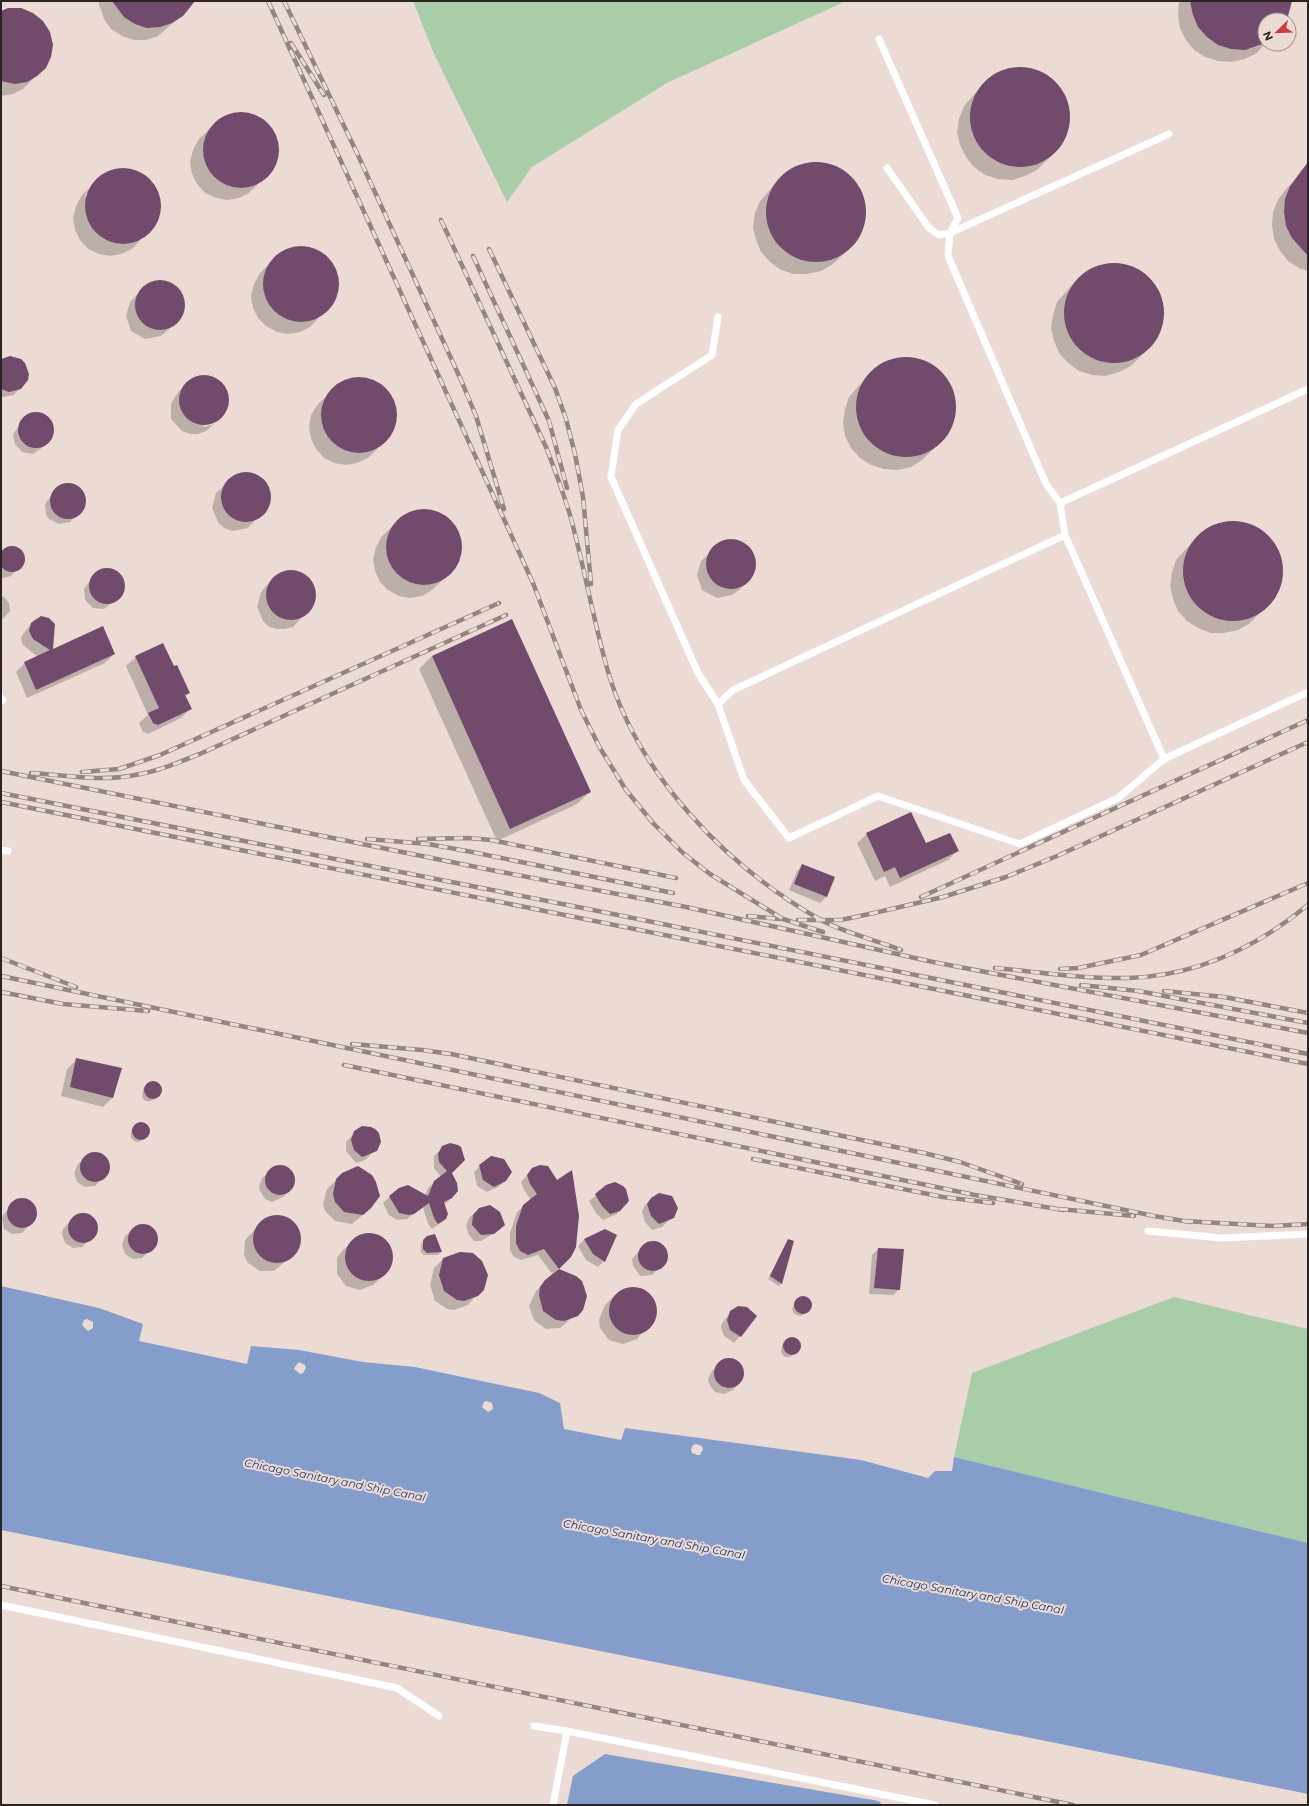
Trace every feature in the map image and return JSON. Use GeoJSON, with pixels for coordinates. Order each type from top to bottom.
{"type":"FeatureCollection","features":[{"type":"Feature","properties":{"kind":"lane"},"geometry":{"type":"LineString","coordinates":[[878,39],[958,218],[950,233],[948,256],[1046,484],[1060,503],[1065,535],[1164,759]]}},
{"type":"Feature","properties":{"kind":"lane"},"geometry":{"type":"LineString","coordinates":[[887,168],[929,228],[939,235],[950,233],[1169,134]]}},
{"type":"Feature","properties":{"kind":"lane"},"geometry":{"type":"LineString","coordinates":[[718,317],[712,355],[636,404],[618,430],[611,477],[698,673],[718,704],[744,780],[789,838],[878,796],[1020,844],[1118,798],[1164,759],[1308,692]]}},
{"type":"Feature","properties":{"kind":"lane"},"geometry":{"type":"LineString","coordinates":[[1060,503],[1308,389]]}},
{"type":"Feature","properties":{"kind":"lane"},"geometry":{"type":"LineString","coordinates":[[718,704],[733,690],[1065,535]]}},
{"type":"Feature","properties":{"kind":"lane"},"geometry":{"type":"LineString","coordinates":[[1148,1232],[1221,1238],[1308,1234]]}},
{"type":"Feature","properties":{"kind":"lane"},"geometry":{"type":"LineString","coordinates":[[1,1606],[397,1688],[439,1716]]}},
{"type":"Feature","properties":{"kind":"lane"},"geometry":{"type":"LineString","coordinates":[[534,1726],[567,1731],[935,1805]]}},
{"type":"Feature","properties":{"kind":"lane"},"geometry":{"type":"LineString","coordinates":[[553,1805],[567,1731]]}},
{"type":"Feature","properties":{"kind":"green space"},"geometry":{"type":"Polygon","coordinates":[[[413,1],[846,1],[667,83],[532,167],[507,202],[434,54],[413,1]]]}},
{"type":"Feature","properties":{"kind":"green space"},"geometry":{"type":"Polygon","coordinates":[[[1174,1297],[1308,1329],[1308,1543],[954,1457],[972,1373],[1174,1297]]]}},
{"type":"Feature","properties":{"kind":"water","name":"Chicago Sanitary and Ship Canal"},"geometry":{"type":"Polygon","coordinates":[[[1,1286],[99,1308],[143,1324],[139,1341],[247,1364],[251,1346],[299,1350],[363,1362],[415,1367],[539,1393],[560,1403],[564,1429],[621,1440],[625,1428],[861,1460],[928,1478],[935,1471],[952,1471],[954,1457],[1308,1543],[1308,1794],[1,1530],[1,1286]],[[87,1319],[84,1320],[82,1325],[88,1331],[93,1328],[93,1322],[87,1319]],[[299,1362],[294,1369],[300,1374],[303,1373],[306,1368],[305,1365],[299,1362]],[[487,1401],[484,1402],[482,1407],[488,1412],[493,1409],[492,1403],[487,1401]],[[696,1444],[693,1445],[691,1450],[692,1453],[700,1455],[703,1449],[702,1446],[696,1444]]]}},
{"type":"Feature","properties":{"kind":"water"},"geometry":{"type":"Polygon","coordinates":[[[605,1754],[879,1801],[882,1805],[567,1805],[573,1776],[605,1754]]]}},
{"type":"Feature","properties":{"kind":"building"},"geometry":{"type":"Polygon","coordinates":[[[112,1],[195,1],[183,16],[172,23],[160,27],[147,28],[135,24],[124,17],[112,1]]]}},
{"type":"Feature","properties":{"kind":"building"},"geometry":{"type":"Polygon","coordinates":[[[1190,1],[1292,1],[1289,12],[1257,12],[1257,46],[1245,50],[1231,49],[1218,45],[1207,37],[1198,27],[1193,15],[1190,1]]]}},
{"type":"Feature","properties":{"kind":"building"},"geometry":{"type":"Polygon","coordinates":[[[8,8],[21,8],[33,13],[43,21],[50,32],[53,45],[51,57],[46,68],[27,82],[15,84],[1,81],[1,11],[8,8]]]}},
{"type":"Feature","properties":{"kind":"building"},"geometry":{"type":"Polygon","coordinates":[[[1020,67],[1030,68],[1048,75],[1062,89],[1069,107],[1069,127],[1062,145],[1048,159],[1030,166],[1020,167],[1010,166],[992,159],[978,145],[971,127],[970,117],[971,107],[978,89],[992,75],[1010,68],[1020,67]]]}},
{"type":"Feature","properties":{"kind":"building"},"geometry":{"type":"Polygon","coordinates":[[[241,112],[255,115],[268,123],[276,136],[279,150],[276,164],[268,177],[255,185],[241,188],[227,185],[214,177],[206,164],[203,150],[206,136],[214,123],[227,115],[241,112]]]}},
{"type":"Feature","properties":{"kind":"building"},"geometry":{"type":"Polygon","coordinates":[[[816,162],[835,166],[852,176],[862,193],[866,212],[862,231],[852,248],[835,258],[816,262],[797,258],[780,248],[770,231],[766,212],[770,193],[780,176],[797,166],[816,162]]]}},
{"type":"Feature","properties":{"kind":"building"},"geometry":{"type":"Polygon","coordinates":[[[1308,162],[1308,256],[1292,238],[1286,226],[1284,212],[1285,199],[1290,186],[1308,162]]]}},
{"type":"Feature","properties":{"kind":"building"},"geometry":{"type":"Polygon","coordinates":[[[123,168],[137,171],[150,179],[158,192],[161,206],[158,220],[150,233],[137,241],[123,244],[109,241],[96,233],[88,220],[85,206],[88,192],[96,179],[109,171],[123,168]]]}},
{"type":"Feature","properties":{"kind":"building"},"geometry":{"type":"Polygon","coordinates":[[[301,246],[315,249],[328,257],[336,270],[339,284],[336,298],[328,311],[315,319],[301,322],[287,319],[274,311],[266,298],[263,284],[266,270],[274,257],[287,249],[301,246]]]}},
{"type":"Feature","properties":{"kind":"building"},"geometry":{"type":"Polygon","coordinates":[[[1114,263],[1133,267],[1150,277],[1160,294],[1164,313],[1160,332],[1150,349],[1133,359],[1114,363],[1095,359],[1078,349],[1068,332],[1064,313],[1068,294],[1078,277],[1095,267],[1114,263]]]}},
{"type":"Feature","properties":{"kind":"building"},"geometry":{"type":"Polygon","coordinates":[[[160,280],[170,282],[178,287],[183,295],[185,305],[183,315],[178,323],[170,328],[160,330],[150,328],[142,323],[137,315],[135,305],[137,295],[142,287],[150,282],[160,280]]]}},
{"type":"Feature","properties":{"kind":"building"},"geometry":{"type":"Polygon","coordinates":[[[10,356],[21,359],[25,363],[29,374],[28,380],[21,389],[9,392],[1,389],[1,359],[10,356]]]}},
{"type":"Feature","properties":{"kind":"building"},"geometry":{"type":"Polygon","coordinates":[[[906,357],[925,361],[942,371],[952,388],[956,407],[952,426],[942,443],[925,453],[906,457],[887,453],[870,443],[860,426],[856,407],[860,388],[870,371],[887,361],[906,357]]]}},
{"type":"Feature","properties":{"kind":"building"},"geometry":{"type":"Polygon","coordinates":[[[204,375],[214,377],[222,382],[227,390],[229,400],[227,410],[222,418],[214,423],[204,425],[194,423],[186,418],[181,410],[179,400],[181,390],[186,382],[194,377],[204,375]]]}},
{"type":"Feature","properties":{"kind":"building"},"geometry":{"type":"Polygon","coordinates":[[[359,377],[373,380],[386,388],[394,401],[397,415],[394,429],[386,442],[373,450],[359,453],[345,450],[332,442],[324,429],[321,415],[324,401],[332,388],[345,380],[359,377]]]}},
{"type":"Feature","properties":{"kind":"building"},"geometry":{"type":"Polygon","coordinates":[[[36,412],[46,415],[51,420],[54,430],[51,440],[46,445],[36,448],[26,445],[21,440],[18,430],[21,420],[26,415],[36,412]]]}},
{"type":"Feature","properties":{"kind":"building"},"geometry":{"type":"Polygon","coordinates":[[[246,472],[256,474],[264,479],[269,487],[271,497],[269,507],[264,515],[256,520],[246,522],[236,520],[228,515],[223,507],[221,497],[223,487],[228,479],[236,474],[246,472]]]}},
{"type":"Feature","properties":{"kind":"building"},"geometry":{"type":"Polygon","coordinates":[[[68,483],[78,486],[83,491],[86,501],[83,511],[78,516],[68,519],[58,516],[53,511],[50,501],[53,491],[58,486],[68,483]]]}},
{"type":"Feature","properties":{"kind":"building"},"geometry":{"type":"Polygon","coordinates":[[[424,509],[438,512],[451,520],[459,533],[462,547],[459,561],[451,574],[438,582],[424,585],[410,582],[397,574],[389,561],[386,547],[389,533],[397,520],[410,512],[424,509]]]}},
{"type":"Feature","properties":{"kind":"building"},"geometry":{"type":"Polygon","coordinates":[[[1233,521],[1252,525],[1269,535],[1279,552],[1283,571],[1279,590],[1269,607],[1252,617],[1233,621],[1214,617],[1197,607],[1187,590],[1183,571],[1187,552],[1197,535],[1214,525],[1233,521]]]}},
{"type":"Feature","properties":{"kind":"building"},"geometry":{"type":"Polygon","coordinates":[[[731,539],[741,541],[749,546],[754,554],[756,564],[754,574],[749,582],[741,587],[731,589],[721,587],[713,582],[708,574],[706,564],[708,554],[713,546],[721,541],[731,539]]]}},
{"type":"Feature","properties":{"kind":"building"},"geometry":{"type":"Polygon","coordinates":[[[12,546],[21,550],[25,559],[21,568],[12,572],[3,568],[-1,559],[3,550],[12,546]]]}},
{"type":"Feature","properties":{"kind":"building"},"geometry":{"type":"Polygon","coordinates":[[[107,568],[117,571],[122,576],[125,586],[122,596],[117,601],[107,604],[97,601],[92,596],[89,586],[92,576],[97,571],[107,568]]]}},
{"type":"Feature","properties":{"kind":"building"},"geometry":{"type":"Polygon","coordinates":[[[291,570],[301,572],[309,577],[314,585],[316,595],[314,605],[309,613],[301,618],[291,620],[281,618],[273,613],[268,605],[266,595],[268,585],[273,577],[281,572],[291,570]]]}},
{"type":"Feature","properties":{"kind":"building"},"geometry":{"type":"Polygon","coordinates":[[[41,616],[49,618],[55,624],[53,649],[103,626],[115,654],[36,690],[24,662],[50,650],[33,639],[29,631],[31,623],[41,616]]]}},
{"type":"Feature","properties":{"kind":"building"},"geometry":{"type":"Polygon","coordinates":[[[512,619],[591,792],[510,829],[432,656],[512,619]]]}},
{"type":"Feature","properties":{"kind":"building"},"geometry":{"type":"Polygon","coordinates":[[[163,643],[174,666],[177,665],[190,693],[185,695],[192,709],[158,725],[153,723],[148,713],[159,708],[135,656],[163,643]]]}},
{"type":"Feature","properties":{"kind":"building"},"geometry":{"type":"Polygon","coordinates":[[[911,812],[926,843],[950,833],[959,851],[900,878],[895,867],[884,872],[866,833],[911,812]]]}},
{"type":"Feature","properties":{"kind":"building"},"geometry":{"type":"Polygon","coordinates":[[[802,864],[835,877],[827,897],[794,884],[802,864]]]}},
{"type":"Feature","properties":{"kind":"building"},"geometry":{"type":"Polygon","coordinates":[[[76,1058],[122,1068],[113,1098],[70,1087],[76,1058]]]}},
{"type":"Feature","properties":{"kind":"building"},"geometry":{"type":"Polygon","coordinates":[[[153,1081],[159,1084],[162,1090],[159,1096],[153,1099],[147,1096],[144,1090],[147,1084],[153,1081]]]}},
{"type":"Feature","properties":{"kind":"building"},"geometry":{"type":"Polygon","coordinates":[[[141,1122],[147,1125],[150,1131],[147,1137],[141,1140],[135,1137],[132,1131],[135,1125],[141,1122]]]}},
{"type":"Feature","properties":{"kind":"building"},"geometry":{"type":"Polygon","coordinates":[[[362,1126],[375,1129],[379,1133],[381,1142],[377,1151],[362,1157],[354,1150],[351,1140],[354,1131],[362,1126]]]}},
{"type":"Feature","properties":{"kind":"building"},"geometry":{"type":"Polygon","coordinates":[[[450,1143],[461,1147],[465,1160],[452,1173],[457,1183],[458,1191],[452,1198],[444,1202],[448,1214],[446,1219],[438,1224],[434,1218],[429,1203],[414,1214],[409,1215],[399,1213],[389,1196],[399,1188],[408,1185],[428,1196],[434,1181],[447,1171],[439,1162],[438,1154],[442,1146],[450,1143]]]}},
{"type":"Feature","properties":{"kind":"building"},"geometry":{"type":"Polygon","coordinates":[[[95,1152],[106,1156],[110,1167],[106,1178],[95,1182],[84,1178],[80,1167],[84,1156],[95,1152]]]}},
{"type":"Feature","properties":{"kind":"building"},"geometry":{"type":"Polygon","coordinates":[[[491,1156],[504,1159],[512,1172],[506,1181],[494,1187],[483,1180],[479,1165],[491,1156]]]}},
{"type":"Feature","properties":{"kind":"building"},"geometry":{"type":"Polygon","coordinates":[[[280,1165],[291,1169],[295,1180],[291,1191],[280,1195],[269,1191],[265,1180],[269,1169],[280,1165]]]}},
{"type":"Feature","properties":{"kind":"building"},"geometry":{"type":"Polygon","coordinates":[[[540,1165],[548,1166],[557,1180],[572,1170],[579,1216],[576,1247],[571,1257],[559,1269],[544,1249],[528,1255],[520,1251],[516,1243],[516,1226],[523,1205],[537,1194],[530,1184],[527,1175],[532,1168],[540,1165]]]}},
{"type":"Feature","properties":{"kind":"building"},"geometry":{"type":"Polygon","coordinates":[[[358,1166],[372,1175],[376,1182],[380,1196],[371,1208],[363,1215],[344,1212],[335,1202],[333,1194],[336,1179],[342,1173],[358,1166]]]}},
{"type":"Feature","properties":{"kind":"building"},"geometry":{"type":"Polygon","coordinates":[[[615,1182],[626,1189],[629,1201],[620,1211],[610,1214],[602,1206],[595,1194],[606,1185],[615,1182]]]}},
{"type":"Feature","properties":{"kind":"building"},"geometry":{"type":"Polygon","coordinates":[[[659,1193],[672,1196],[678,1208],[674,1218],[659,1224],[651,1216],[647,1204],[651,1198],[659,1193]]]}},
{"type":"Feature","properties":{"kind":"building"},"geometry":{"type":"Polygon","coordinates":[[[22,1198],[33,1202],[37,1213],[33,1224],[22,1228],[11,1224],[7,1213],[11,1202],[22,1198]]]}},
{"type":"Feature","properties":{"kind":"building"},"geometry":{"type":"Polygon","coordinates":[[[490,1205],[500,1212],[505,1225],[494,1234],[481,1235],[472,1225],[473,1215],[479,1208],[490,1205]]]}},
{"type":"Feature","properties":{"kind":"building"},"geometry":{"type":"Polygon","coordinates":[[[83,1213],[94,1217],[98,1228],[94,1239],[83,1243],[72,1239],[68,1228],[72,1217],[83,1213]]]}},
{"type":"Feature","properties":{"kind":"building"},"geometry":{"type":"Polygon","coordinates":[[[272,1215],[282,1215],[294,1222],[301,1234],[301,1244],[294,1256],[282,1263],[272,1263],[264,1259],[257,1252],[253,1244],[253,1234],[257,1226],[264,1219],[272,1215]]]}},
{"type":"Feature","properties":{"kind":"building"},"geometry":{"type":"Polygon","coordinates":[[[143,1224],[154,1228],[158,1239],[154,1250],[143,1254],[132,1250],[128,1239],[132,1228],[143,1224]]]}},
{"type":"Feature","properties":{"kind":"building"},"geometry":{"type":"Polygon","coordinates":[[[605,1229],[617,1235],[605,1262],[593,1254],[584,1239],[605,1229]]]}},
{"type":"Feature","properties":{"kind":"building"},"geometry":{"type":"Polygon","coordinates":[[[364,1233],[374,1233],[386,1240],[393,1252],[393,1262],[386,1274],[374,1281],[364,1281],[356,1277],[349,1270],[345,1262],[345,1252],[349,1244],[356,1237],[364,1233]]]}},
{"type":"Feature","properties":{"kind":"building"},"geometry":{"type":"Polygon","coordinates":[[[435,1234],[442,1252],[427,1253],[423,1249],[423,1240],[427,1236],[435,1234]]]}},
{"type":"Feature","properties":{"kind":"building"},"geometry":{"type":"Polygon","coordinates":[[[788,1239],[794,1241],[782,1284],[770,1276],[788,1239]]]}},
{"type":"Feature","properties":{"kind":"building"},"geometry":{"type":"Polygon","coordinates":[[[653,1241],[664,1245],[668,1256],[664,1267],[653,1271],[642,1267],[638,1256],[642,1245],[653,1241]]]}},
{"type":"Feature","properties":{"kind":"building"},"geometry":{"type":"Polygon","coordinates":[[[878,1248],[904,1249],[900,1290],[874,1288],[878,1248]]]}},
{"type":"Feature","properties":{"kind":"building"},"geometry":{"type":"Polygon","coordinates":[[[460,1252],[473,1253],[482,1261],[488,1275],[484,1290],[478,1296],[464,1301],[457,1300],[444,1291],[439,1275],[443,1258],[460,1252]]]}},
{"type":"Feature","properties":{"kind":"building"},"geometry":{"type":"Polygon","coordinates":[[[559,1269],[576,1276],[582,1281],[587,1296],[583,1310],[578,1316],[564,1321],[556,1320],[543,1311],[539,1295],[540,1287],[545,1280],[559,1269]]]}},
{"type":"Feature","properties":{"kind":"building"},"geometry":{"type":"Polygon","coordinates":[[[628,1287],[638,1287],[650,1294],[657,1306],[657,1316],[650,1328],[638,1335],[628,1335],[620,1331],[613,1324],[609,1316],[609,1306],[613,1298],[620,1291],[628,1287]]]}},
{"type":"Feature","properties":{"kind":"building"},"geometry":{"type":"Polygon","coordinates":[[[803,1296],[809,1299],[812,1305],[809,1311],[803,1314],[797,1311],[794,1305],[797,1299],[803,1296]]]}},
{"type":"Feature","properties":{"kind":"building"},"geometry":{"type":"Polygon","coordinates":[[[738,1306],[747,1307],[757,1316],[741,1337],[730,1330],[727,1320],[730,1311],[738,1306]]]}},
{"type":"Feature","properties":{"kind":"building"},"geometry":{"type":"Polygon","coordinates":[[[792,1337],[798,1340],[801,1346],[798,1352],[792,1355],[786,1352],[783,1346],[786,1340],[792,1337]]]}},
{"type":"Feature","properties":{"kind":"building"},"geometry":{"type":"Polygon","coordinates":[[[729,1358],[740,1362],[744,1373],[740,1384],[729,1388],[718,1384],[714,1373],[718,1362],[729,1358]]]}},
{"type":"Feature","properties":{"kind":"railway"},"geometry":{"type":"LineString","coordinates":[[268,1],[533,583],[581,710],[600,748],[626,790],[653,823],[683,853],[710,874],[783,919],[823,932]]}},
{"type":"Feature","properties":{"kind":"railway"},"geometry":{"type":"LineString","coordinates":[[284,1],[357,153],[461,380],[476,416],[504,509]]}},
{"type":"Feature","properties":{"kind":"railway"},"geometry":{"type":"LineString","coordinates":[[291,43],[324,95]]}},
{"type":"Feature","properties":{"kind":"railway"},"geometry":{"type":"LineString","coordinates":[[441,220],[553,464],[570,515],[607,668],[621,707],[640,745],[663,781],[690,814],[720,845],[752,873],[786,898],[830,925],[901,950]]}},
{"type":"Feature","properties":{"kind":"railway"},"geometry":{"type":"LineString","coordinates":[[489,249],[555,388],[566,419],[575,454],[583,497],[591,584]]}},
{"type":"Feature","properties":{"kind":"railway"},"geometry":{"type":"LineString","coordinates":[[473,256],[549,421],[567,488]]}},
{"type":"Feature","properties":{"kind":"railway"},"geometry":{"type":"LineString","coordinates":[[82,772],[119,769],[160,755],[499,603]]}},
{"type":"Feature","properties":{"kind":"railway"},"geometry":{"type":"LineString","coordinates":[[31,773],[109,778],[135,775],[161,769],[202,753],[506,615]]}},
{"type":"Feature","properties":{"kind":"railway"},"geometry":{"type":"LineString","coordinates":[[921,897],[1308,720]]}},
{"type":"Feature","properties":{"kind":"railway"},"geometry":{"type":"LineString","coordinates":[[798,920],[841,920],[943,897],[1006,877],[1057,856],[1308,742]]}},
{"type":"Feature","properties":{"kind":"railway"},"geometry":{"type":"LineString","coordinates":[[1,771],[496,871],[686,907],[933,962],[1308,1033]]}},
{"type":"Feature","properties":{"kind":"railway"},"geometry":{"type":"LineString","coordinates":[[1,793],[1308,1054]]}},
{"type":"Feature","properties":{"kind":"railway"},"geometry":{"type":"LineString","coordinates":[[1,802],[1308,1064]]}},
{"type":"Feature","properties":{"kind":"railway"},"geometry":{"type":"LineString","coordinates":[[418,839],[468,838],[491,840],[676,878]]}},
{"type":"Feature","properties":{"kind":"railway"},"geometry":{"type":"LineString","coordinates":[[367,839],[428,844],[673,893]]}},
{"type":"Feature","properties":{"kind":"railway"},"geometry":{"type":"LineString","coordinates":[[1060,969],[1078,968],[1141,955],[1308,883]]}},
{"type":"Feature","properties":{"kind":"railway"},"geometry":{"type":"LineString","coordinates":[[995,968],[1111,978],[1153,976],[1178,972],[1201,965],[1247,946],[1268,934],[1308,905]]}},
{"type":"Feature","properties":{"kind":"railway"},"geometry":{"type":"LineString","coordinates":[[748,916],[780,919]]}},
{"type":"Feature","properties":{"kind":"railway"},"geometry":{"type":"LineString","coordinates":[[1,958],[76,987]]}},
{"type":"Feature","properties":{"kind":"railway"},"geometry":{"type":"LineString","coordinates":[[1,976],[1154,1216],[1190,1222]]}},
{"type":"Feature","properties":{"kind":"railway"},"geometry":{"type":"LineString","coordinates":[[1081,985],[1138,991],[1308,1023]]}},
{"type":"Feature","properties":{"kind":"railway"},"geometry":{"type":"LineString","coordinates":[[1164,991],[1224,997],[1308,1013]]}},
{"type":"Feature","properties":{"kind":"railway"},"geometry":{"type":"LineString","coordinates":[[1,992],[63,1004],[148,1011]]}},
{"type":"Feature","properties":{"kind":"railway"},"geometry":{"type":"LineString","coordinates":[[352,1044],[451,1054],[924,1153],[960,1162],[1022,1184]]}},
{"type":"Feature","properties":{"kind":"railway"},"geometry":{"type":"LineString","coordinates":[[344,1065],[975,1195],[1063,1210]]}},
{"type":"Feature","properties":{"kind":"railway"},"geometry":{"type":"LineString","coordinates":[[753,1159],[943,1197],[993,1203]]}},
{"type":"Feature","properties":{"kind":"railway"},"geometry":{"type":"LineString","coordinates":[[1059,1209],[1134,1216]]}},
{"type":"Feature","properties":{"kind":"railway"},"geometry":{"type":"LineString","coordinates":[[1184,1221],[1274,1226],[1308,1224]]}},
{"type":"Feature","properties":{"kind":"railway"},"geometry":{"type":"LineString","coordinates":[[1,1586],[1073,1805]]}}]}
